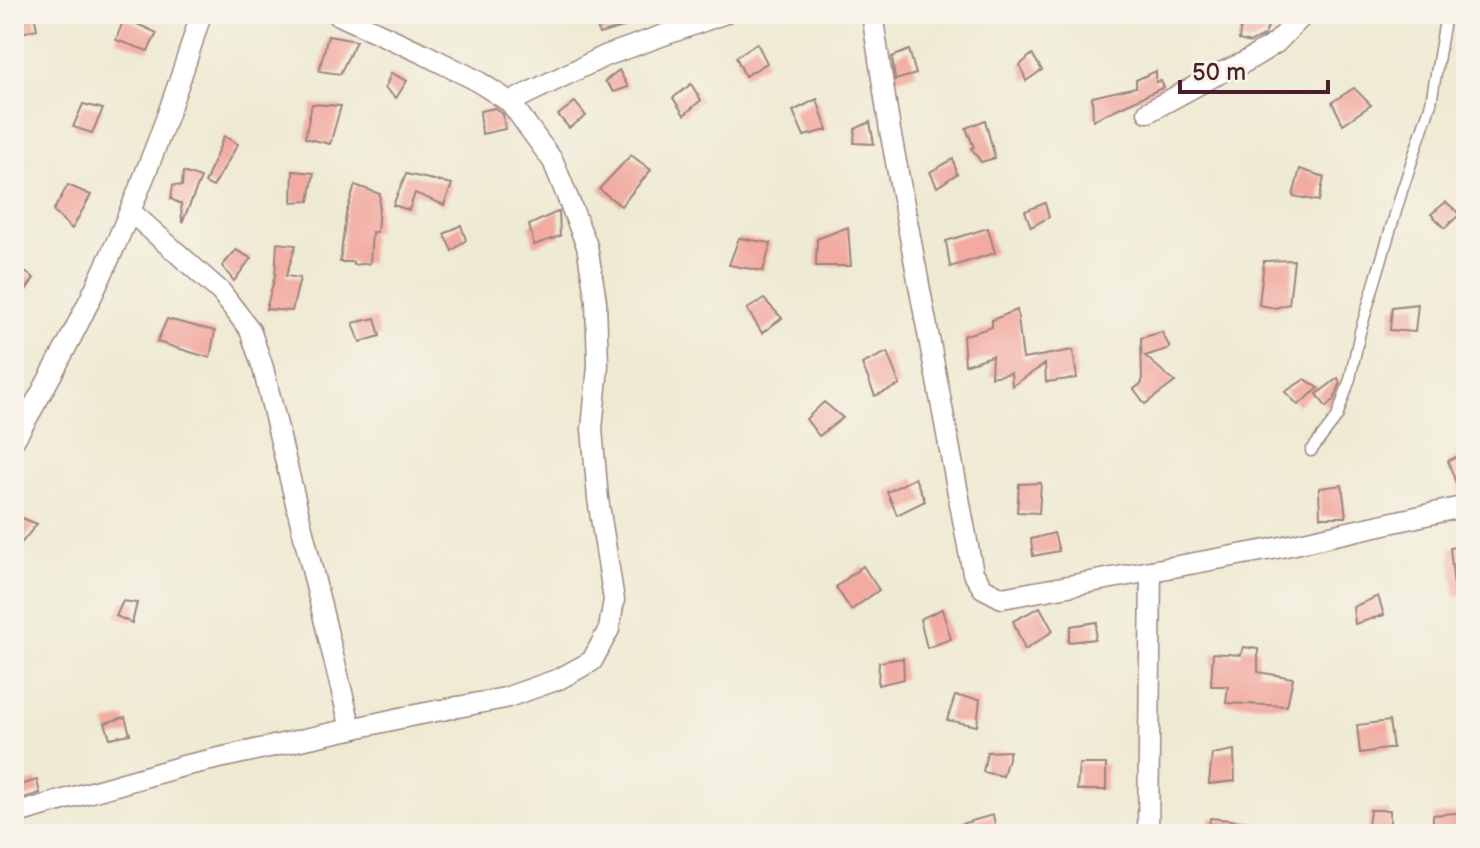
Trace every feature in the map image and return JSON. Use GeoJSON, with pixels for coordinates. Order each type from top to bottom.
{"type":"FeatureCollection","features":[{"type":"Feature","properties":{"kind":"street"},"geometry":{"type":"LineString","coordinates":[[14,440],[47,384],[130,211],[162,130],[201,14]]}},
{"type":"Feature","properties":{"kind":"street"},"geometry":{"type":"LineString","coordinates":[[14,814],[183,766],[505,698],[559,679],[592,661],[609,629],[614,600],[598,499],[592,429],[598,366],[596,301],[587,246],[553,161],[510,102],[436,60],[337,14]]}},
{"type":"Feature","properties":{"kind":"street"},"geometry":{"type":"LineString","coordinates":[[510,102],[605,56],[723,14]]}},
{"type":"Feature","properties":{"kind":"street"},"geometry":{"type":"LineString","coordinates":[[872,14],[890,130],[973,573],[983,588],[1002,598],[1272,549],[1466,506]]}},
{"type":"Feature","properties":{"kind":"street"},"geometry":{"type":"LineString","coordinates":[[1148,112],[1276,43],[1304,14]]}},
{"type":"Feature","properties":{"kind":"street"},"geometry":{"type":"LineString","coordinates":[[130,211],[221,292],[250,330],[263,368],[351,729]]}},
{"type":"Feature","properties":{"kind":"street"},"geometry":{"type":"LineString","coordinates":[[1148,834],[1151,571]]}},
{"type":"Feature","properties":{"kind":"lane"},"geometry":{"type":"LineString","coordinates":[[1311,451],[1337,417],[1350,379],[1360,332],[1431,103],[1446,14]]}},
{"type":"Feature","properties":{"kind":"building"},"geometry":{"type":"Polygon","coordinates":[[[34,14],[37,29],[14,35],[14,18],[34,14]]]}},
{"type":"Feature","properties":{"kind":"building"},"geometry":{"type":"Polygon","coordinates":[[[595,14],[652,14],[652,19],[599,34],[595,14]]]}},
{"type":"Feature","properties":{"kind":"building"},"geometry":{"type":"Polygon","coordinates":[[[124,18],[157,33],[148,51],[116,40],[124,18]]]}},
{"type":"Feature","properties":{"kind":"building"},"geometry":{"type":"Polygon","coordinates":[[[1241,23],[1268,26],[1265,35],[1250,43],[1239,40],[1241,23]]]}},
{"type":"Feature","properties":{"kind":"building"},"geometry":{"type":"Polygon","coordinates":[[[328,36],[356,41],[340,74],[319,71],[328,36]]]}},
{"type":"Feature","properties":{"kind":"building"},"geometry":{"type":"Polygon","coordinates":[[[757,43],[767,63],[745,76],[736,57],[757,43]]]}},
{"type":"Feature","properties":{"kind":"building"},"geometry":{"type":"Polygon","coordinates":[[[909,50],[916,74],[895,80],[892,57],[909,50]]]}},
{"type":"Feature","properties":{"kind":"building"},"geometry":{"type":"Polygon","coordinates":[[[1032,54],[1042,70],[1026,81],[1020,65],[1032,54]]]}},
{"type":"Feature","properties":{"kind":"building"},"geometry":{"type":"Polygon","coordinates":[[[619,70],[628,87],[614,92],[605,81],[619,70]]]}},
{"type":"Feature","properties":{"kind":"building"},"geometry":{"type":"Polygon","coordinates":[[[1156,71],[1156,82],[1161,81],[1164,87],[1093,120],[1092,97],[1136,87],[1136,80],[1156,71]]]}},
{"type":"Feature","properties":{"kind":"building"},"geometry":{"type":"Polygon","coordinates":[[[391,73],[407,81],[396,98],[385,88],[391,73]]]}},
{"type":"Feature","properties":{"kind":"building"},"geometry":{"type":"Polygon","coordinates":[[[691,84],[701,100],[684,115],[673,98],[691,84]]]}},
{"type":"Feature","properties":{"kind":"building"},"geometry":{"type":"Polygon","coordinates":[[[1354,88],[1371,105],[1343,124],[1332,102],[1354,88]]]}},
{"type":"Feature","properties":{"kind":"building"},"geometry":{"type":"Polygon","coordinates":[[[817,99],[827,130],[804,136],[793,111],[817,99]]]}},
{"type":"Feature","properties":{"kind":"building"},"geometry":{"type":"Polygon","coordinates":[[[575,102],[586,116],[569,128],[558,115],[575,102]]]}},
{"type":"Feature","properties":{"kind":"building"},"geometry":{"type":"Polygon","coordinates":[[[83,104],[103,109],[92,133],[73,127],[83,104]]]}},
{"type":"Feature","properties":{"kind":"building"},"geometry":{"type":"Polygon","coordinates":[[[312,104],[341,106],[330,144],[305,138],[312,104]]]}},
{"type":"Feature","properties":{"kind":"building"},"geometry":{"type":"Polygon","coordinates":[[[495,108],[503,114],[505,129],[482,134],[480,111],[495,108]]]}},
{"type":"Feature","properties":{"kind":"building"},"geometry":{"type":"Polygon","coordinates":[[[985,120],[995,158],[981,162],[971,148],[974,147],[966,128],[985,120]]]}},
{"type":"Feature","properties":{"kind":"building"},"geometry":{"type":"Polygon","coordinates":[[[870,122],[874,144],[854,143],[855,129],[870,122]]]}},
{"type":"Feature","properties":{"kind":"building"},"geometry":{"type":"Polygon","coordinates":[[[224,136],[238,144],[213,187],[205,183],[224,136]]]}},
{"type":"Feature","properties":{"kind":"building"},"geometry":{"type":"Polygon","coordinates":[[[631,155],[651,170],[621,206],[599,189],[631,155]]]}},
{"type":"Feature","properties":{"kind":"building"},"geometry":{"type":"Polygon","coordinates":[[[953,159],[957,174],[937,187],[930,172],[953,159]]]}},
{"type":"Feature","properties":{"kind":"building"},"geometry":{"type":"Polygon","coordinates":[[[1300,169],[1324,177],[1319,201],[1293,196],[1300,169]]]}},
{"type":"Feature","properties":{"kind":"building"},"geometry":{"type":"Polygon","coordinates":[[[293,171],[314,173],[309,201],[292,202],[293,171]]]}},
{"type":"Feature","properties":{"kind":"building"},"geometry":{"type":"Polygon","coordinates":[[[183,172],[201,178],[182,223],[181,204],[171,199],[173,185],[182,186],[183,172]]]}},
{"type":"Feature","properties":{"kind":"building"},"geometry":{"type":"Polygon","coordinates":[[[406,174],[452,184],[444,205],[415,193],[409,210],[393,205],[406,174]]]}},
{"type":"Feature","properties":{"kind":"building"},"geometry":{"type":"Polygon","coordinates":[[[68,185],[91,195],[72,229],[53,211],[68,185]]]}},
{"type":"Feature","properties":{"kind":"building"},"geometry":{"type":"Polygon","coordinates":[[[355,185],[380,194],[377,232],[372,232],[370,263],[354,265],[353,262],[340,262],[346,214],[355,185]]]}},
{"type":"Feature","properties":{"kind":"building"},"geometry":{"type":"Polygon","coordinates":[[[1446,202],[1460,214],[1445,228],[1431,214],[1446,202]]]}},
{"type":"Feature","properties":{"kind":"building"},"geometry":{"type":"Polygon","coordinates":[[[1045,203],[1049,217],[1031,227],[1025,211],[1045,203]]]}},
{"type":"Feature","properties":{"kind":"building"},"geometry":{"type":"Polygon","coordinates":[[[559,211],[560,236],[534,245],[529,225],[559,211]]]}},
{"type":"Feature","properties":{"kind":"building"},"geometry":{"type":"Polygon","coordinates":[[[461,225],[466,240],[452,251],[444,234],[461,225]]]}},
{"type":"Feature","properties":{"kind":"building"},"geometry":{"type":"Polygon","coordinates":[[[848,227],[851,266],[816,266],[817,239],[848,227]]]}},
{"type":"Feature","properties":{"kind":"building"},"geometry":{"type":"Polygon","coordinates":[[[988,228],[995,253],[950,267],[946,241],[988,228]]]}},
{"type":"Feature","properties":{"kind":"building"},"geometry":{"type":"Polygon","coordinates":[[[739,238],[771,243],[763,271],[729,265],[739,238]]]}},
{"type":"Feature","properties":{"kind":"building"},"geometry":{"type":"Polygon","coordinates":[[[277,243],[296,245],[286,276],[300,278],[292,311],[266,309],[275,276],[277,243]]]}},
{"type":"Feature","properties":{"kind":"building"},"geometry":{"type":"Polygon","coordinates":[[[236,250],[251,258],[234,281],[222,266],[236,250]]]}},
{"type":"Feature","properties":{"kind":"building"},"geometry":{"type":"Polygon","coordinates":[[[1294,260],[1289,304],[1275,308],[1259,305],[1264,261],[1294,260]]]}},
{"type":"Feature","properties":{"kind":"building"},"geometry":{"type":"Polygon","coordinates":[[[14,265],[34,278],[24,293],[14,283],[14,265]]]}},
{"type":"Feature","properties":{"kind":"building"},"geometry":{"type":"Polygon","coordinates":[[[764,299],[782,318],[762,333],[747,309],[764,299]]]}},
{"type":"Feature","properties":{"kind":"building"},"geometry":{"type":"Polygon","coordinates":[[[1418,304],[1415,332],[1390,330],[1392,307],[1418,304]]]}},
{"type":"Feature","properties":{"kind":"building"},"geometry":{"type":"Polygon","coordinates":[[[1017,310],[1023,359],[1073,350],[1077,378],[1046,382],[1045,364],[1012,386],[1011,373],[991,377],[992,356],[965,365],[963,336],[992,327],[992,320],[1017,310]]]}},
{"type":"Feature","properties":{"kind":"building"},"geometry":{"type":"Polygon","coordinates":[[[375,318],[380,336],[360,342],[353,323],[375,318]]]}},
{"type":"Feature","properties":{"kind":"building"},"geometry":{"type":"Polygon","coordinates":[[[167,319],[215,331],[210,358],[157,342],[167,319]]]}},
{"type":"Feature","properties":{"kind":"building"},"geometry":{"type":"Polygon","coordinates":[[[1162,332],[1170,348],[1145,356],[1175,382],[1145,404],[1134,389],[1142,383],[1141,338],[1162,332]]]}},
{"type":"Feature","properties":{"kind":"building"},"geometry":{"type":"Polygon","coordinates":[[[887,352],[900,385],[875,396],[862,364],[887,352]]]}},
{"type":"Feature","properties":{"kind":"building"},"geometry":{"type":"Polygon","coordinates":[[[1338,378],[1340,384],[1334,400],[1326,407],[1317,394],[1338,378]]]}},
{"type":"Feature","properties":{"kind":"building"},"geometry":{"type":"Polygon","coordinates":[[[1305,379],[1319,388],[1298,405],[1285,392],[1305,379]]]}},
{"type":"Feature","properties":{"kind":"building"},"geometry":{"type":"Polygon","coordinates":[[[824,402],[843,418],[819,436],[806,419],[824,402]]]}},
{"type":"Feature","properties":{"kind":"building"},"geometry":{"type":"Polygon","coordinates":[[[1466,452],[1466,493],[1460,494],[1448,461],[1466,452]]]}},
{"type":"Feature","properties":{"kind":"building"},"geometry":{"type":"Polygon","coordinates":[[[915,478],[925,501],[897,515],[887,492],[915,478]]]}},
{"type":"Feature","properties":{"kind":"building"},"geometry":{"type":"Polygon","coordinates":[[[1041,483],[1039,513],[1017,512],[1019,484],[1041,483]]]}},
{"type":"Feature","properties":{"kind":"building"},"geometry":{"type":"Polygon","coordinates":[[[1342,485],[1346,517],[1320,517],[1319,488],[1342,485]]]}},
{"type":"Feature","properties":{"kind":"building"},"geometry":{"type":"Polygon","coordinates":[[[20,517],[37,524],[14,552],[14,529],[20,517]]]}},
{"type":"Feature","properties":{"kind":"building"},"geometry":{"type":"Polygon","coordinates":[[[1054,533],[1059,551],[1033,556],[1031,539],[1054,533]]]}},
{"type":"Feature","properties":{"kind":"building"},"geometry":{"type":"Polygon","coordinates":[[[1466,545],[1466,596],[1455,596],[1450,548],[1466,545]]]}},
{"type":"Feature","properties":{"kind":"building"},"geometry":{"type":"Polygon","coordinates":[[[863,566],[879,590],[851,610],[836,587],[863,566]]]}},
{"type":"Feature","properties":{"kind":"building"},"geometry":{"type":"Polygon","coordinates":[[[1378,596],[1384,615],[1355,624],[1353,607],[1378,596]]]}},
{"type":"Feature","properties":{"kind":"building"},"geometry":{"type":"Polygon","coordinates":[[[123,601],[137,603],[132,623],[116,616],[123,601]]]}},
{"type":"Feature","properties":{"kind":"building"},"geometry":{"type":"Polygon","coordinates":[[[1040,607],[1053,631],[1025,650],[1013,621],[1040,607]]]}},
{"type":"Feature","properties":{"kind":"building"},"geometry":{"type":"Polygon","coordinates":[[[942,609],[951,639],[927,648],[920,619],[942,609]]]}},
{"type":"Feature","properties":{"kind":"building"},"geometry":{"type":"Polygon","coordinates":[[[1097,622],[1095,639],[1068,642],[1071,626],[1097,622]]]}},
{"type":"Feature","properties":{"kind":"building"},"geometry":{"type":"Polygon","coordinates":[[[1244,647],[1258,649],[1258,672],[1293,678],[1287,706],[1226,703],[1228,686],[1211,686],[1213,653],[1241,655],[1244,647]]]}},
{"type":"Feature","properties":{"kind":"building"},"geometry":{"type":"Polygon","coordinates":[[[903,658],[904,679],[878,685],[879,662],[903,658]]]}},
{"type":"Feature","properties":{"kind":"building"},"geometry":{"type":"Polygon","coordinates":[[[955,696],[980,699],[977,726],[947,720],[955,696]]]}},
{"type":"Feature","properties":{"kind":"building"},"geometry":{"type":"Polygon","coordinates":[[[125,717],[130,734],[110,738],[105,723],[125,717]]]}},
{"type":"Feature","properties":{"kind":"building"},"geometry":{"type":"Polygon","coordinates":[[[1389,721],[1393,748],[1360,753],[1357,725],[1389,721]]]}},
{"type":"Feature","properties":{"kind":"building"},"geometry":{"type":"Polygon","coordinates":[[[1234,750],[1235,781],[1209,784],[1212,754],[1234,750]]]}},
{"type":"Feature","properties":{"kind":"building"},"geometry":{"type":"Polygon","coordinates":[[[1010,751],[1003,776],[983,772],[987,752],[1010,751]]]}},
{"type":"Feature","properties":{"kind":"building"},"geometry":{"type":"Polygon","coordinates":[[[1079,764],[1106,764],[1106,790],[1077,790],[1079,764]]]}},
{"type":"Feature","properties":{"kind":"building"},"geometry":{"type":"Polygon","coordinates":[[[37,780],[40,793],[21,799],[20,785],[37,780]]]}},
{"type":"Feature","properties":{"kind":"building"},"geometry":{"type":"Polygon","coordinates":[[[1370,810],[1390,810],[1390,833],[1367,834],[1370,810]]]}},
{"type":"Feature","properties":{"kind":"building"},"geometry":{"type":"Polygon","coordinates":[[[1466,812],[1466,834],[1433,834],[1433,815],[1466,812]]]}},
{"type":"Feature","properties":{"kind":"building"},"geometry":{"type":"Polygon","coordinates":[[[993,815],[997,834],[944,834],[943,829],[993,815]]]}},
{"type":"Feature","properties":{"kind":"building"},"geometry":{"type":"Polygon","coordinates":[[[1210,818],[1260,823],[1260,834],[1208,834],[1210,818]]]}}]}
